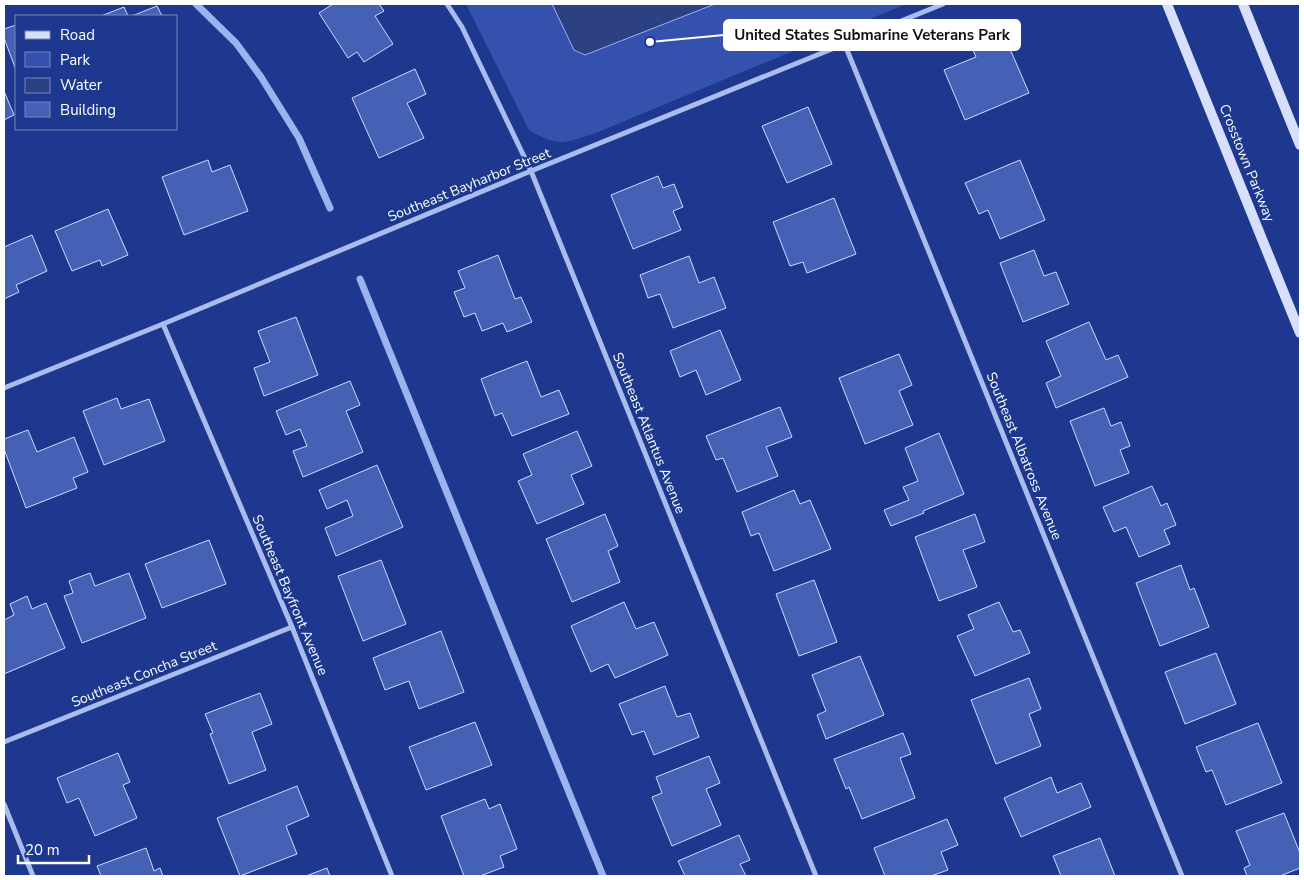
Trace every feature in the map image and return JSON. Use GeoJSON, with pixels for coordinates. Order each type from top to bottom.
{"type":"FeatureCollection","features":[{"type":"Feature","properties":{"kind":"main road","name":"Crosstown Parkway"},"geometry":{"type":"LineString","coordinates":[[1167,4],[1300,333]]}},
{"type":"Feature","properties":{"kind":"main road"},"geometry":{"type":"LineString","coordinates":[[1243,4],[1300,145]]}},
{"type":"Feature","properties":{"kind":"street","name":"Southeast Atlantus Avenue"},"geometry":{"type":"LineString","coordinates":[[447,4],[462,27],[531,172],[816,876]]}},
{"type":"Feature","properties":{"kind":"street","name":"Southeast Bayharbor Street"},"geometry":{"type":"LineString","coordinates":[[4,388],[943,4]]}},
{"type":"Feature","properties":{"kind":"street","name":"Southeast Albatross Avenue"},"geometry":{"type":"LineString","coordinates":[[845,45],[1182,876]]}},
{"type":"Feature","properties":{"kind":"street","name":"Southeast Bayfront Avenue"},"geometry":{"type":"LineString","coordinates":[[163,324],[292,627],[392,876]]}},
{"type":"Feature","properties":{"kind":"street","name":"Southeast Concha Street"},"geometry":{"type":"LineString","coordinates":[[4,742],[292,627]]}},
{"type":"Feature","properties":{"kind":"street"},"geometry":{"type":"LineString","coordinates":[[4,804],[33,876]]}},
{"type":"Feature","properties":{"kind":"green space"},"geometry":{"type":"Polygon","coordinates":[[[466,4],[906,4],[596,133],[562,142],[539,136],[529,130],[466,4]]]}},
{"type":"Feature","properties":{"kind":"water"},"geometry":{"type":"Polygon","coordinates":[[[552,4],[715,4],[585,55],[574,50],[552,4]]]}},
{"type":"Feature","properties":{"kind":"building"},"geometry":{"type":"Polygon","coordinates":[[[333,4],[379,4],[384,11],[375,16],[393,44],[364,62],[357,52],[348,58],[319,13],[333,4]]]}},
{"type":"Feature","properties":{"kind":"building"},"geometry":{"type":"Polygon","coordinates":[[[157,6],[162,15],[134,15],[157,6]]]}},
{"type":"Feature","properties":{"kind":"building"},"geometry":{"type":"Polygon","coordinates":[[[124,7],[128,15],[104,15],[124,7]]]}},
{"type":"Feature","properties":{"kind":"building"},"geometry":{"type":"Polygon","coordinates":[[[15,25],[15,67],[4,38],[4,29],[15,25]]]}},
{"type":"Feature","properties":{"kind":"building"},"geometry":{"type":"Polygon","coordinates":[[[1004,35],[1029,93],[965,120],[944,70],[976,57],[972,48],[1004,35]]]}},
{"type":"Feature","properties":{"kind":"building"},"geometry":{"type":"Polygon","coordinates":[[[415,69],[426,94],[407,103],[424,138],[379,158],[352,98],[415,69]]]}},
{"type":"Feature","properties":{"kind":"building"},"geometry":{"type":"Polygon","coordinates":[[[4,91],[14,115],[4,120],[4,91]]]}},
{"type":"Feature","properties":{"kind":"building"},"geometry":{"type":"Polygon","coordinates":[[[808,107],[832,164],[787,183],[762,126],[808,107]]]}},
{"type":"Feature","properties":{"kind":"building"},"geometry":{"type":"Polygon","coordinates":[[[208,160],[212,172],[230,165],[248,211],[184,235],[162,177],[208,160]]]}},
{"type":"Feature","properties":{"kind":"building"},"geometry":{"type":"Polygon","coordinates":[[[1020,160],[1045,220],[1000,239],[988,210],[979,214],[965,183],[1020,160]]]}},
{"type":"Feature","properties":{"kind":"building"},"geometry":{"type":"Polygon","coordinates":[[[658,176],[663,188],[674,184],[683,207],[673,211],[681,230],[633,249],[611,195],[658,176]]]}},
{"type":"Feature","properties":{"kind":"building"},"geometry":{"type":"Polygon","coordinates":[[[834,198],[856,254],[807,273],[803,262],[790,266],[773,222],[834,198]]]}},
{"type":"Feature","properties":{"kind":"building"},"geometry":{"type":"Polygon","coordinates":[[[108,209],[128,255],[102,266],[100,260],[72,271],[55,231],[108,209]]]}},
{"type":"Feature","properties":{"kind":"building"},"geometry":{"type":"Polygon","coordinates":[[[32,235],[47,271],[16,285],[19,292],[4,299],[4,247],[32,235]]]}},
{"type":"Feature","properties":{"kind":"building"},"geometry":{"type":"Polygon","coordinates":[[[1034,250],[1044,276],[1056,272],[1069,304],[1023,322],[1000,263],[1034,250]]]}},
{"type":"Feature","properties":{"kind":"building"},"geometry":{"type":"Polygon","coordinates":[[[498,255],[515,299],[521,297],[532,322],[507,332],[503,323],[482,331],[475,313],[464,317],[454,292],[465,288],[458,271],[498,255]]]}},
{"type":"Feature","properties":{"kind":"building"},"geometry":{"type":"Polygon","coordinates":[[[689,256],[699,283],[714,277],[726,308],[673,328],[660,294],[648,298],[640,275],[689,256]]]}},
{"type":"Feature","properties":{"kind":"building"},"geometry":{"type":"Polygon","coordinates":[[[296,317],[318,375],[264,396],[254,368],[270,362],[258,331],[296,317]]]}},
{"type":"Feature","properties":{"kind":"building"},"geometry":{"type":"Polygon","coordinates":[[[1089,322],[1106,360],[1118,355],[1128,377],[1056,408],[1046,383],[1061,376],[1046,341],[1089,322]]]}},
{"type":"Feature","properties":{"kind":"building"},"geometry":{"type":"Polygon","coordinates":[[[720,330],[741,380],[706,395],[696,370],[680,377],[670,351],[720,330]]]}},
{"type":"Feature","properties":{"kind":"building"},"geometry":{"type":"Polygon","coordinates":[[[899,354],[912,385],[899,391],[913,425],[865,444],[839,378],[899,354]]]}},
{"type":"Feature","properties":{"kind":"building"},"geometry":{"type":"Polygon","coordinates":[[[527,361],[541,397],[559,390],[569,414],[512,436],[502,413],[495,416],[481,379],[527,361]]]}},
{"type":"Feature","properties":{"kind":"building"},"geometry":{"type":"Polygon","coordinates":[[[350,381],[360,405],[346,411],[363,452],[303,477],[293,451],[307,446],[300,429],[286,435],[276,411],[350,381]]]}},
{"type":"Feature","properties":{"kind":"building"},"geometry":{"type":"Polygon","coordinates":[[[117,398],[121,409],[149,399],[165,441],[104,465],[83,411],[117,398]]]}},
{"type":"Feature","properties":{"kind":"building"},"geometry":{"type":"Polygon","coordinates":[[[780,407],[792,437],[766,447],[778,476],[737,492],[723,458],[716,460],[706,436],[780,407]]]}},
{"type":"Feature","properties":{"kind":"building"},"geometry":{"type":"Polygon","coordinates":[[[1104,408],[1111,426],[1121,422],[1130,446],[1120,450],[1129,473],[1095,486],[1070,421],[1104,408]]]}},
{"type":"Feature","properties":{"kind":"building"},"geometry":{"type":"Polygon","coordinates":[[[28,430],[37,452],[74,437],[88,472],[73,478],[77,488],[26,508],[4,449],[4,439],[28,430]]]}},
{"type":"Feature","properties":{"kind":"building"},"geometry":{"type":"Polygon","coordinates":[[[577,431],[592,466],[571,475],[584,504],[537,524],[518,481],[532,475],[523,454],[577,431]]]}},
{"type":"Feature","properties":{"kind":"building"},"geometry":{"type":"Polygon","coordinates":[[[939,433],[964,494],[891,526],[884,510],[909,500],[903,487],[918,481],[905,448],[939,433]]]}},
{"type":"Feature","properties":{"kind":"building"},"geometry":{"type":"Polygon","coordinates":[[[377,465],[403,527],[336,556],[325,528],[353,516],[347,500],[327,509],[319,490],[377,465]]]}},
{"type":"Feature","properties":{"kind":"building"},"geometry":{"type":"Polygon","coordinates":[[[1152,486],[1161,506],[1167,503],[1176,525],[1164,530],[1170,544],[1139,557],[1126,527],[1114,532],[1103,507],[1152,486]]]}},
{"type":"Feature","properties":{"kind":"building"},"geometry":{"type":"Polygon","coordinates":[[[794,490],[800,504],[810,500],[831,549],[774,571],[759,533],[751,536],[742,512],[794,490]]]}},
{"type":"Feature","properties":{"kind":"building"},"geometry":{"type":"Polygon","coordinates":[[[605,514],[618,546],[608,551],[620,582],[572,602],[546,539],[605,514]]]}},
{"type":"Feature","properties":{"kind":"building"},"geometry":{"type":"Polygon","coordinates":[[[975,514],[985,542],[963,550],[977,587],[939,601],[915,537],[975,514]]]}},
{"type":"Feature","properties":{"kind":"building"},"geometry":{"type":"Polygon","coordinates":[[[209,540],[226,584],[162,608],[145,564],[209,540]]]}},
{"type":"Feature","properties":{"kind":"building"},"geometry":{"type":"Polygon","coordinates":[[[381,560],[406,624],[363,641],[338,576],[381,560]]]}},
{"type":"Feature","properties":{"kind":"building"},"geometry":{"type":"Polygon","coordinates":[[[1181,565],[1190,590],[1194,588],[1209,627],[1160,646],[1136,583],[1181,565]]]}},
{"type":"Feature","properties":{"kind":"building"},"geometry":{"type":"Polygon","coordinates":[[[90,573],[95,586],[129,573],[146,618],[82,643],[64,596],[73,593],[69,581],[90,573]]]}},
{"type":"Feature","properties":{"kind":"building"},"geometry":{"type":"Polygon","coordinates":[[[814,580],[837,642],[799,656],[776,594],[814,580]]]}},
{"type":"Feature","properties":{"kind":"building"},"geometry":{"type":"Polygon","coordinates":[[[27,596],[32,609],[46,603],[65,648],[4,674],[4,620],[14,615],[10,604],[27,596]]]}},
{"type":"Feature","properties":{"kind":"building"},"geometry":{"type":"Polygon","coordinates":[[[624,602],[636,629],[654,622],[668,655],[615,678],[608,664],[591,672],[571,626],[624,602]]]}},
{"type":"Feature","properties":{"kind":"building"},"geometry":{"type":"Polygon","coordinates":[[[999,602],[1013,632],[1020,630],[1030,653],[975,676],[957,636],[974,629],[968,615],[999,602]]]}},
{"type":"Feature","properties":{"kind":"building"},"geometry":{"type":"Polygon","coordinates":[[[441,631],[464,692],[419,709],[409,681],[385,690],[373,658],[441,631]]]}},
{"type":"Feature","properties":{"kind":"building"},"geometry":{"type":"Polygon","coordinates":[[[1216,653],[1236,704],[1185,724],[1165,672],[1216,653]]]}},
{"type":"Feature","properties":{"kind":"building"},"geometry":{"type":"Polygon","coordinates":[[[860,656],[884,715],[826,739],[817,715],[826,711],[812,675],[860,656]]]}},
{"type":"Feature","properties":{"kind":"building"},"geometry":{"type":"Polygon","coordinates":[[[1029,678],[1041,709],[1029,714],[1041,746],[996,764],[971,700],[1029,678]]]}},
{"type":"Feature","properties":{"kind":"building"},"geometry":{"type":"Polygon","coordinates":[[[665,686],[677,717],[690,713],[699,737],[654,755],[644,731],[632,735],[619,704],[665,686]]]}},
{"type":"Feature","properties":{"kind":"building"},"geometry":{"type":"Polygon","coordinates":[[[260,693],[272,724],[252,732],[266,770],[229,784],[210,734],[213,733],[205,714],[260,693]]]}},
{"type":"Feature","properties":{"kind":"building"},"geometry":{"type":"Polygon","coordinates":[[[475,722],[492,765],[426,790],[409,747],[475,722]]]}},
{"type":"Feature","properties":{"kind":"building"},"geometry":{"type":"Polygon","coordinates":[[[1258,723],[1282,783],[1226,805],[1212,770],[1206,772],[1196,747],[1258,723]]]}},
{"type":"Feature","properties":{"kind":"building"},"geometry":{"type":"Polygon","coordinates":[[[903,733],[911,754],[900,758],[915,798],[862,819],[849,787],[846,789],[834,759],[903,733]]]}},
{"type":"Feature","properties":{"kind":"building"},"geometry":{"type":"Polygon","coordinates":[[[118,753],[130,782],[123,785],[137,818],[95,836],[79,798],[67,803],[57,778],[118,753]]]}},
{"type":"Feature","properties":{"kind":"building"},"geometry":{"type":"Polygon","coordinates":[[[709,756],[720,783],[706,789],[721,825],[672,846],[652,797],[662,793],[656,777],[709,756]]]}},
{"type":"Feature","properties":{"kind":"building"},"geometry":{"type":"Polygon","coordinates":[[[1051,777],[1057,793],[1081,783],[1091,807],[1021,837],[1004,798],[1051,777]]]}},
{"type":"Feature","properties":{"kind":"building"},"geometry":{"type":"Polygon","coordinates":[[[297,786],[309,816],[286,826],[297,854],[240,876],[217,818],[297,786]]]}},
{"type":"Feature","properties":{"kind":"building"},"geometry":{"type":"Polygon","coordinates":[[[485,799],[489,809],[500,804],[517,849],[500,856],[504,867],[480,876],[464,876],[441,816],[485,799]]]}},
{"type":"Feature","properties":{"kind":"building"},"geometry":{"type":"Polygon","coordinates":[[[1284,813],[1300,853],[1300,868],[1280,876],[1247,876],[1244,868],[1250,865],[1236,831],[1284,813]]]}},
{"type":"Feature","properties":{"kind":"building"},"geometry":{"type":"Polygon","coordinates":[[[947,819],[958,845],[941,852],[948,870],[931,876],[885,876],[874,848],[947,819]]]}},
{"type":"Feature","properties":{"kind":"building"},"geometry":{"type":"Polygon","coordinates":[[[739,835],[750,860],[740,864],[746,876],[685,876],[678,861],[739,835]]]}},
{"type":"Feature","properties":{"kind":"building"},"geometry":{"type":"Polygon","coordinates":[[[1100,838],[1115,876],[1061,876],[1053,856],[1100,838]]]}},
{"type":"Feature","properties":{"kind":"building"},"geometry":{"type":"Polygon","coordinates":[[[146,848],[154,871],[160,868],[163,876],[101,876],[97,866],[146,848]]]}},
{"type":"Feature","properties":{"kind":"building"},"geometry":{"type":"Polygon","coordinates":[[[327,868],[330,876],[306,876],[327,868]]]}},
{"type":"Feature","properties":{"kind":"waterway"},"geometry":{"type":"LineString","coordinates":[[196,4],[236,43],[261,77],[299,138],[330,208]]}},
{"type":"Feature","properties":{"kind":"waterway"},"geometry":{"type":"LineString","coordinates":[[360,279],[603,876]]}},
{"type":"Feature","properties":{"kind":"place","name":"United States Submarine Veterans Park"},"geometry":{"type":"Point","coordinates":[650,42]}}]}
